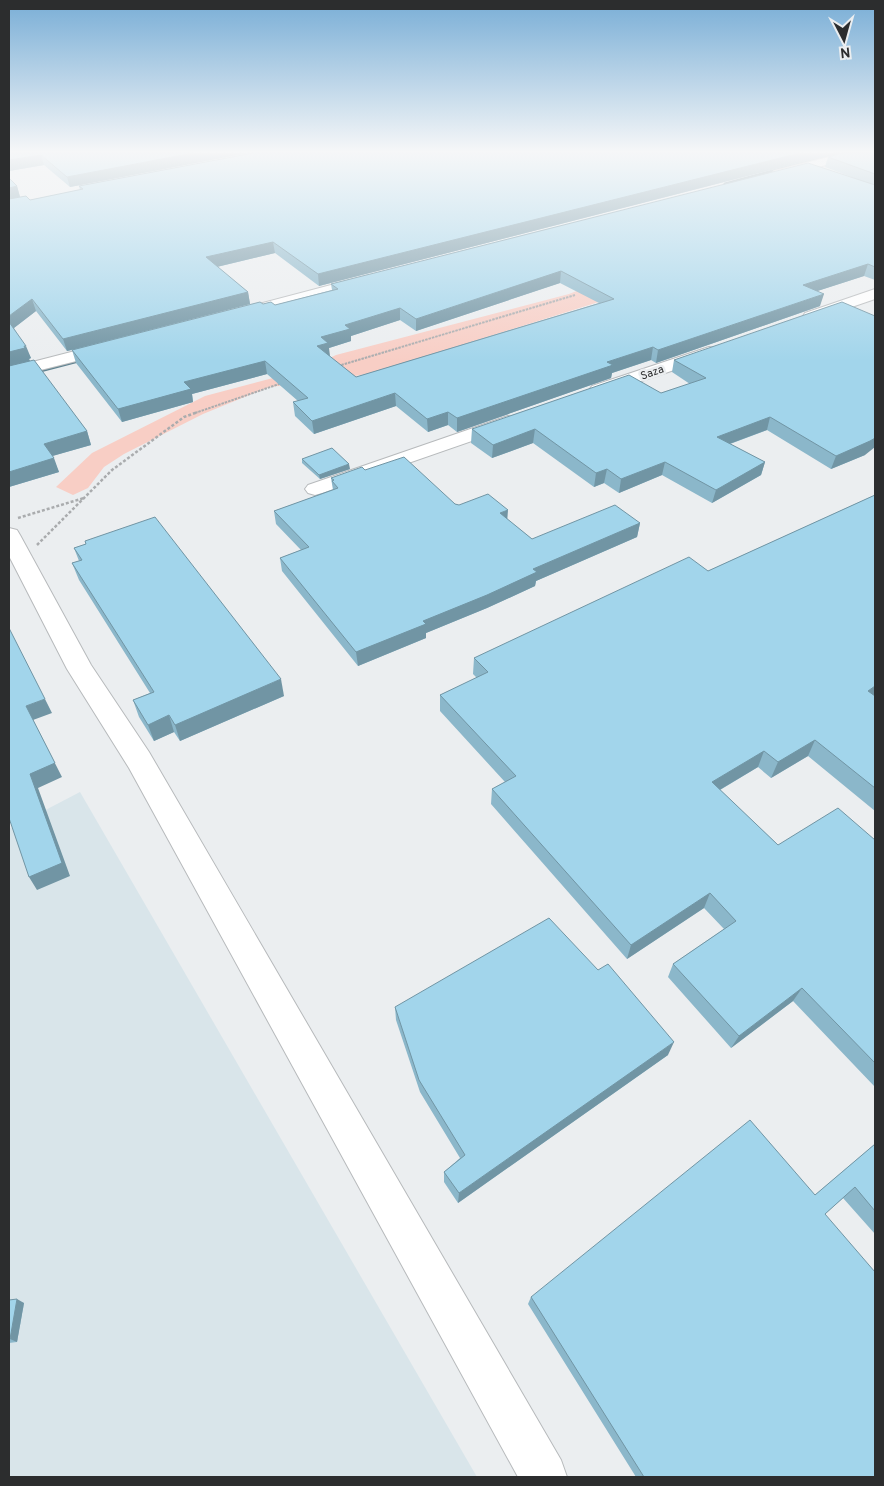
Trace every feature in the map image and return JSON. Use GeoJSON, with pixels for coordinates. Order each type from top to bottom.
{"type":"FeatureCollection","features":[{"type":"Feature","properties":{"kind":"street"},"geometry":{"type":"LineString","coordinates":[[220,319],[384,276]]}},
{"type":"Feature","properties":{"kind":"street"},"geometry":{"type":"LineString","coordinates":[[791,323],[875,294]]}},
{"type":"Feature","properties":{"kind":"street"},"geometry":{"type":"LineString","coordinates":[[9,374],[124,344]]}},
{"type":"Feature","properties":{"kind":"street","name":"Saza"},"geometry":{"type":"LineString","coordinates":[[586,395],[726,346]]}},
{"type":"Feature","properties":{"kind":"street"},"geometry":{"type":"LineString","coordinates":[[315,489],[520,417]]}},
{"type":"Feature","properties":{"kind":"street"},"geometry":{"type":"LineString","coordinates":[[13,543],[544,1477]]}},
{"type":"Feature","properties":{"kind":"path"},"geometry":{"type":"LineString","coordinates":[[329,368],[574,295]]}},
{"type":"Feature","properties":{"kind":"path"},"geometry":{"type":"LineString","coordinates":[[13,543],[84,498],[112,470],[184,417],[282,383]]}},
{"type":"Feature","properties":{"kind":"path"},"geometry":{"type":"LineString","coordinates":[[9,520],[84,498]]}},
{"type":"Feature","properties":{"kind":"shaded area"},"geometry":{"type":"Polygon","coordinates":[[[604,280],[605,300],[376,372],[334,380],[269,387],[203,414],[124,454],[104,467],[88,488],[73,495],[56,487],[92,453],[205,396],[307,369],[336,355],[569,294],[604,280]]]}},
{"type":"Feature","properties":{"kind":"shaded area"},"geometry":{"type":"Polygon","coordinates":[[[80,792],[477,1477],[9,1477],[9,829],[80,792]]]}},
{"type":"Feature","properties":{"kind":"building"},"geometry":{"type":"Polygon","coordinates":[[[9,222],[524,222],[318,274],[273,242],[206,257],[248,292],[63,339],[32,299],[9,316],[9,222]]]}},
{"type":"Feature","properties":{"kind":"building"},"geometry":{"type":"Polygon","coordinates":[[[574,222],[875,222],[875,267],[868,264],[803,285],[824,294],[658,350],[653,347],[607,362],[613,365],[457,418],[448,412],[427,419],[395,393],[312,421],[293,402],[308,398],[265,361],[184,382],[191,389],[118,409],[72,350],[260,302],[263,304],[271,302],[275,305],[338,289],[331,284],[574,222]],[[561,271],[416,319],[400,308],[345,325],[350,329],[321,337],[328,343],[317,346],[356,377],[614,299],[561,271]]]}},
{"type":"Feature","properties":{"kind":"building"},"geometry":{"type":"Polygon","coordinates":[[[842,302],[875,316],[875,438],[836,456],[770,417],[717,437],[765,462],[716,490],[665,462],[621,479],[607,469],[596,473],[535,429],[493,445],[472,429],[629,375],[661,393],[706,378],[674,360],[842,302]]]}},
{"type":"Feature","properties":{"kind":"building"},"geometry":{"type":"Polygon","coordinates":[[[9,322],[26,346],[24,346],[25,348],[9,352],[9,322]]]}},
{"type":"Feature","properties":{"kind":"building"},"geometry":{"type":"Polygon","coordinates":[[[34,360],[87,431],[44,444],[54,458],[9,472],[9,366],[34,360]]]}},
{"type":"Feature","properties":{"kind":"building"},"geometry":{"type":"Polygon","coordinates":[[[332,448],[349,464],[319,475],[302,459],[332,448]]]}},
{"type":"Feature","properties":{"kind":"building"},"geometry":{"type":"Polygon","coordinates":[[[404,457],[455,504],[459,505],[488,494],[508,510],[500,513],[532,539],[615,505],[640,523],[533,569],[537,572],[487,595],[423,621],[426,624],[356,652],[280,558],[309,547],[274,511],[338,488],[331,478],[362,467],[365,470],[404,457]]]}},
{"type":"Feature","properties":{"kind":"building"},"geometry":{"type":"Polygon","coordinates":[[[875,495],[875,686],[868,691],[875,696],[875,788],[815,740],[778,762],[764,751],[712,782],[778,845],[838,808],[875,840],[875,1063],[802,988],[739,1036],[673,964],[736,921],[710,893],[631,945],[492,789],[516,776],[440,695],[488,672],[474,658],[689,557],[708,571],[875,495]]]}},
{"type":"Feature","properties":{"kind":"building"},"geometry":{"type":"Polygon","coordinates":[[[155,517],[281,679],[175,725],[169,715],[148,725],[133,700],[154,692],[72,563],[82,560],[74,548],[86,544],[85,541],[155,517]]]}},
{"type":"Feature","properties":{"kind":"building"},"geometry":{"type":"Polygon","coordinates":[[[9,628],[45,699],[26,706],[55,763],[30,774],[62,863],[29,877],[9,818],[9,628]]]}},
{"type":"Feature","properties":{"kind":"building"},"geometry":{"type":"Polygon","coordinates":[[[549,918],[598,970],[608,964],[674,1042],[459,1193],[444,1172],[465,1155],[419,1080],[395,1007],[549,918]]]}},
{"type":"Feature","properties":{"kind":"building"},"geometry":{"type":"Polygon","coordinates":[[[750,1120],[815,1195],[875,1144],[875,1211],[855,1187],[825,1214],[875,1272],[875,1477],[644,1477],[531,1297],[750,1120]]]}},
{"type":"Feature","properties":{"kind":"building"},"geometry":{"type":"Polygon","coordinates":[[[17,1299],[10,1339],[9,1339],[9,1300],[17,1299]]]}},
{"type":"Feature","properties":{"kind":"waterway"},"geometry":{"type":"LineString","coordinates":[[33,372],[83,359]]}}]}
